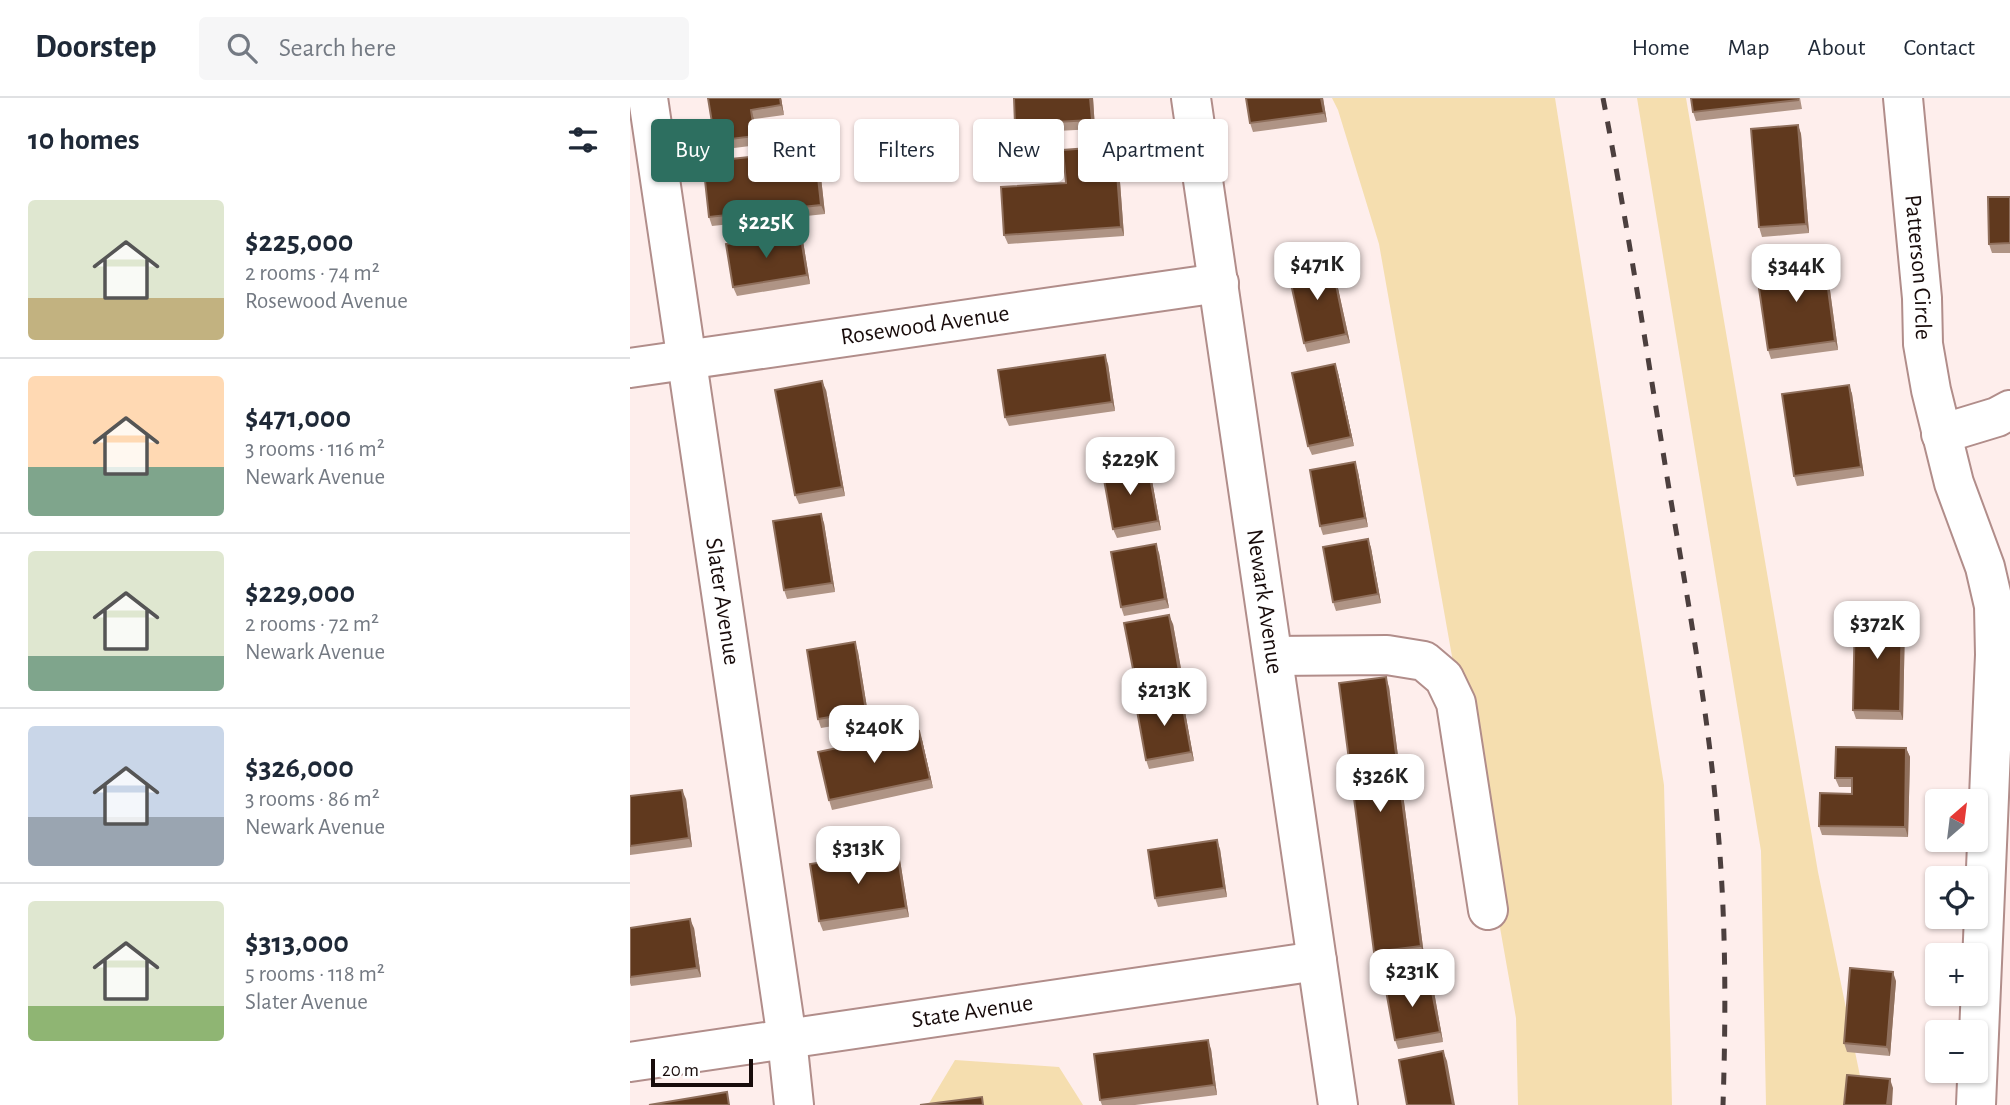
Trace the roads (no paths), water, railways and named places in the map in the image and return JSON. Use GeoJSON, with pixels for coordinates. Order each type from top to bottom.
{"type":"FeatureCollection","features":[{"type":"Feature","properties":{"kind":"street","name":"Slater Avenue"},"geometry":{"type":"LineString","coordinates":[[648,98],[787,1039],[794,1105]]}},
{"type":"Feature","properties":{"kind":"street","name":"Newark Avenue"},"geometry":{"type":"LineString","coordinates":[[1191,98],[1338,1105]]}},
{"type":"Feature","properties":{"kind":"street","name":"Patterson Circle"},"geometry":{"type":"LineString","coordinates":[[1903,98],[1922,298],[1923,344],[1954,483],[1985,567],[1994,606],[1996,655],[1976,1105]]}},
{"type":"Feature","properties":{"kind":"street","name":"Rosewood Avenue"},"geometry":{"type":"LineString","coordinates":[[630,368],[1219,284]]}},
{"type":"Feature","properties":{"kind":"street"},"geometry":{"type":"LineString","coordinates":[[1941,434],[1997,417],[2010,410]]}},
{"type":"Feature","properties":{"kind":"street"},"geometry":{"type":"LineString","coordinates":[[1273,656],[1387,655],[1424,661],[1444,678],[1456,703],[1488,910]]}},
{"type":"Feature","properties":{"kind":"street","name":"State Avenue"},"geometry":{"type":"LineString","coordinates":[[630,1062],[1317,961]]}},
{"type":"Feature","properties":{"kind":"railway"},"geometry":{"type":"LineString","coordinates":[[1603,98],[1704,702],[1723,899],[1723,1105]]}}]}
